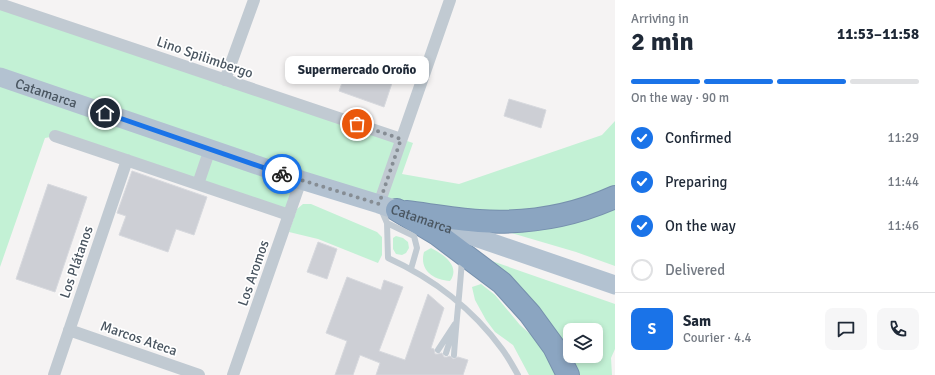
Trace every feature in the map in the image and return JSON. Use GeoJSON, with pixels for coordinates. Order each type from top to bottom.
{"type":"FeatureCollection","features":[{"type":"Feature","properties":{"kind":"highway"},"geometry":{"type":"LineString","coordinates":[[388,212],[479,221],[523,221],[564,215],[598,205],[615,197]]}},
{"type":"Feature","properties":{"kind":"highway"},"geometry":{"type":"LineString","coordinates":[[388,212],[437,234],[465,244],[530,314],[554,347],[568,375]]}},
{"type":"Feature","properties":{"kind":"main road","name":"Catamarca"},"geometry":{"type":"LineString","coordinates":[[0,77],[301,180],[388,212]]}},
{"type":"Feature","properties":{"kind":"main road","name":"Catamarca"},"geometry":{"type":"LineString","coordinates":[[465,244],[615,285]]}},
{"type":"Feature","properties":{"kind":"street"},"geometry":{"type":"LineString","coordinates":[[225,80],[254,0]]}},
{"type":"Feature","properties":{"kind":"street"},"geometry":{"type":"LineString","coordinates":[[388,212],[401,139],[450,0]]}},
{"type":"Feature","properties":{"kind":"street","name":"Lino Spilimbergo"},"geometry":{"type":"LineString","coordinates":[[0,4],[401,139]]}},
{"type":"Feature","properties":{"kind":"street"},"geometry":{"type":"LineString","coordinates":[[56,136],[289,215]]}},
{"type":"Feature","properties":{"kind":"street"},"geometry":{"type":"LineString","coordinates":[[198,184],[210,149]]}},
{"type":"Feature","properties":{"kind":"street","name":"Los Plátanos"},"geometry":{"type":"LineString","coordinates":[[54,375],[127,160]]}},
{"type":"Feature","properties":{"kind":"street","name":"Los Aromos"},"geometry":{"type":"LineString","coordinates":[[233,375],[301,180]]}},
{"type":"Feature","properties":{"kind":"street","name":"Marcos Ateca"},"geometry":{"type":"LineString","coordinates":[[69,330],[199,375]]}},
{"type":"Feature","properties":{"kind":"lane"},"geometry":{"type":"LineString","coordinates":[[388,212],[414,236],[417,248],[411,269]]}},
{"type":"Feature","properties":{"kind":"lane"},"geometry":{"type":"LineString","coordinates":[[388,212],[388,258],[411,269],[460,303],[486,329],[503,349],[518,375]]}},
{"type":"Feature","properties":{"kind":"lane"},"geometry":{"type":"LineString","coordinates":[[446,353],[456,322],[460,303],[465,244]]}},
{"type":"Feature","properties":{"kind":"lane"},"geometry":{"type":"LineString","coordinates":[[438,350],[456,322]]}},
{"type":"Feature","properties":{"kind":"lane"},"geometry":{"type":"LineString","coordinates":[[454,355],[456,322]]}},
{"type":"Feature","properties":{"kind":"green space"},"geometry":{"type":"Polygon","coordinates":[[[0,4],[413,143],[402,174],[459,184],[602,135],[615,121],[615,197],[479,221],[301,180],[289,215],[56,136],[45,138],[0,267],[0,4]]]}},
{"type":"Feature","properties":{"kind":"green space"},"geometry":{"type":"Polygon","coordinates":[[[615,203],[615,266],[576,252],[505,231],[615,203]]]}},
{"type":"Feature","properties":{"kind":"green space"},"geometry":{"type":"Polygon","coordinates":[[[303,204],[311,204],[377,232],[382,237],[382,255],[378,263],[318,239],[289,232],[297,209],[303,204]]]}},
{"type":"Feature","properties":{"kind":"green space"},"geometry":{"type":"Polygon","coordinates":[[[396,236],[403,238],[408,242],[409,248],[406,253],[402,255],[396,254],[393,249],[393,238],[396,236]]]}},
{"type":"Feature","properties":{"kind":"green space"},"geometry":{"type":"Polygon","coordinates":[[[431,248],[445,257],[452,266],[453,276],[450,281],[438,279],[426,269],[423,258],[424,252],[431,248]]]}},
{"type":"Feature","properties":{"kind":"green space"},"geometry":{"type":"Polygon","coordinates":[[[486,259],[615,304],[615,349],[611,358],[612,375],[576,375],[567,363],[603,363],[603,323],[563,323],[563,358],[486,259]]]}},
{"type":"Feature","properties":{"kind":"green space"},"geometry":{"type":"Polygon","coordinates":[[[481,284],[495,295],[520,325],[538,341],[560,375],[529,375],[513,345],[495,332],[486,320],[475,300],[472,287],[481,284]]]}},
{"type":"Feature","properties":{"kind":"building"},"geometry":{"type":"Polygon","coordinates":[[[346,72],[371,81],[372,76],[392,83],[384,107],[339,91],[346,72]]]}},
{"type":"Feature","properties":{"kind":"building"},"geometry":{"type":"Polygon","coordinates":[[[509,99],[546,110],[541,128],[504,116],[509,99]]]}},
{"type":"Feature","properties":{"kind":"building"},"geometry":{"type":"Polygon","coordinates":[[[132,171],[207,197],[194,235],[176,229],[168,252],[119,235],[126,216],[117,213],[132,171]]]}},
{"type":"Feature","properties":{"kind":"building"},"geometry":{"type":"Polygon","coordinates":[[[48,184],[87,197],[55,292],[16,279],[48,184]]]}},
{"type":"Feature","properties":{"kind":"building"},"geometry":{"type":"Polygon","coordinates":[[[318,242],[337,249],[327,279],[307,272],[318,242]]]}},
{"type":"Feature","properties":{"kind":"building"},"geometry":{"type":"Polygon","coordinates":[[[347,277],[381,290],[384,280],[403,287],[379,351],[405,360],[428,294],[444,308],[431,348],[434,349],[435,354],[442,353],[444,357],[450,356],[453,359],[458,357],[468,360],[463,375],[376,375],[380,363],[360,355],[353,375],[335,375],[347,341],[326,333],[347,277]]]}},
{"type":"Feature","properties":{"kind":"way so far"},"geometry":{"type":"LineString","coordinates":[[282,174],[379,204],[401,139],[357,124]]}},
{"type":"Feature","properties":{"kind":"place","name":"Supermercado Oroño"},"geometry":{"type":"Point","coordinates":[357,124]}},
{"type":"Feature","properties":{"kind":"route"},"geometry":{"type":"LineString","coordinates":[[105,113],[282,174]]}}]}
